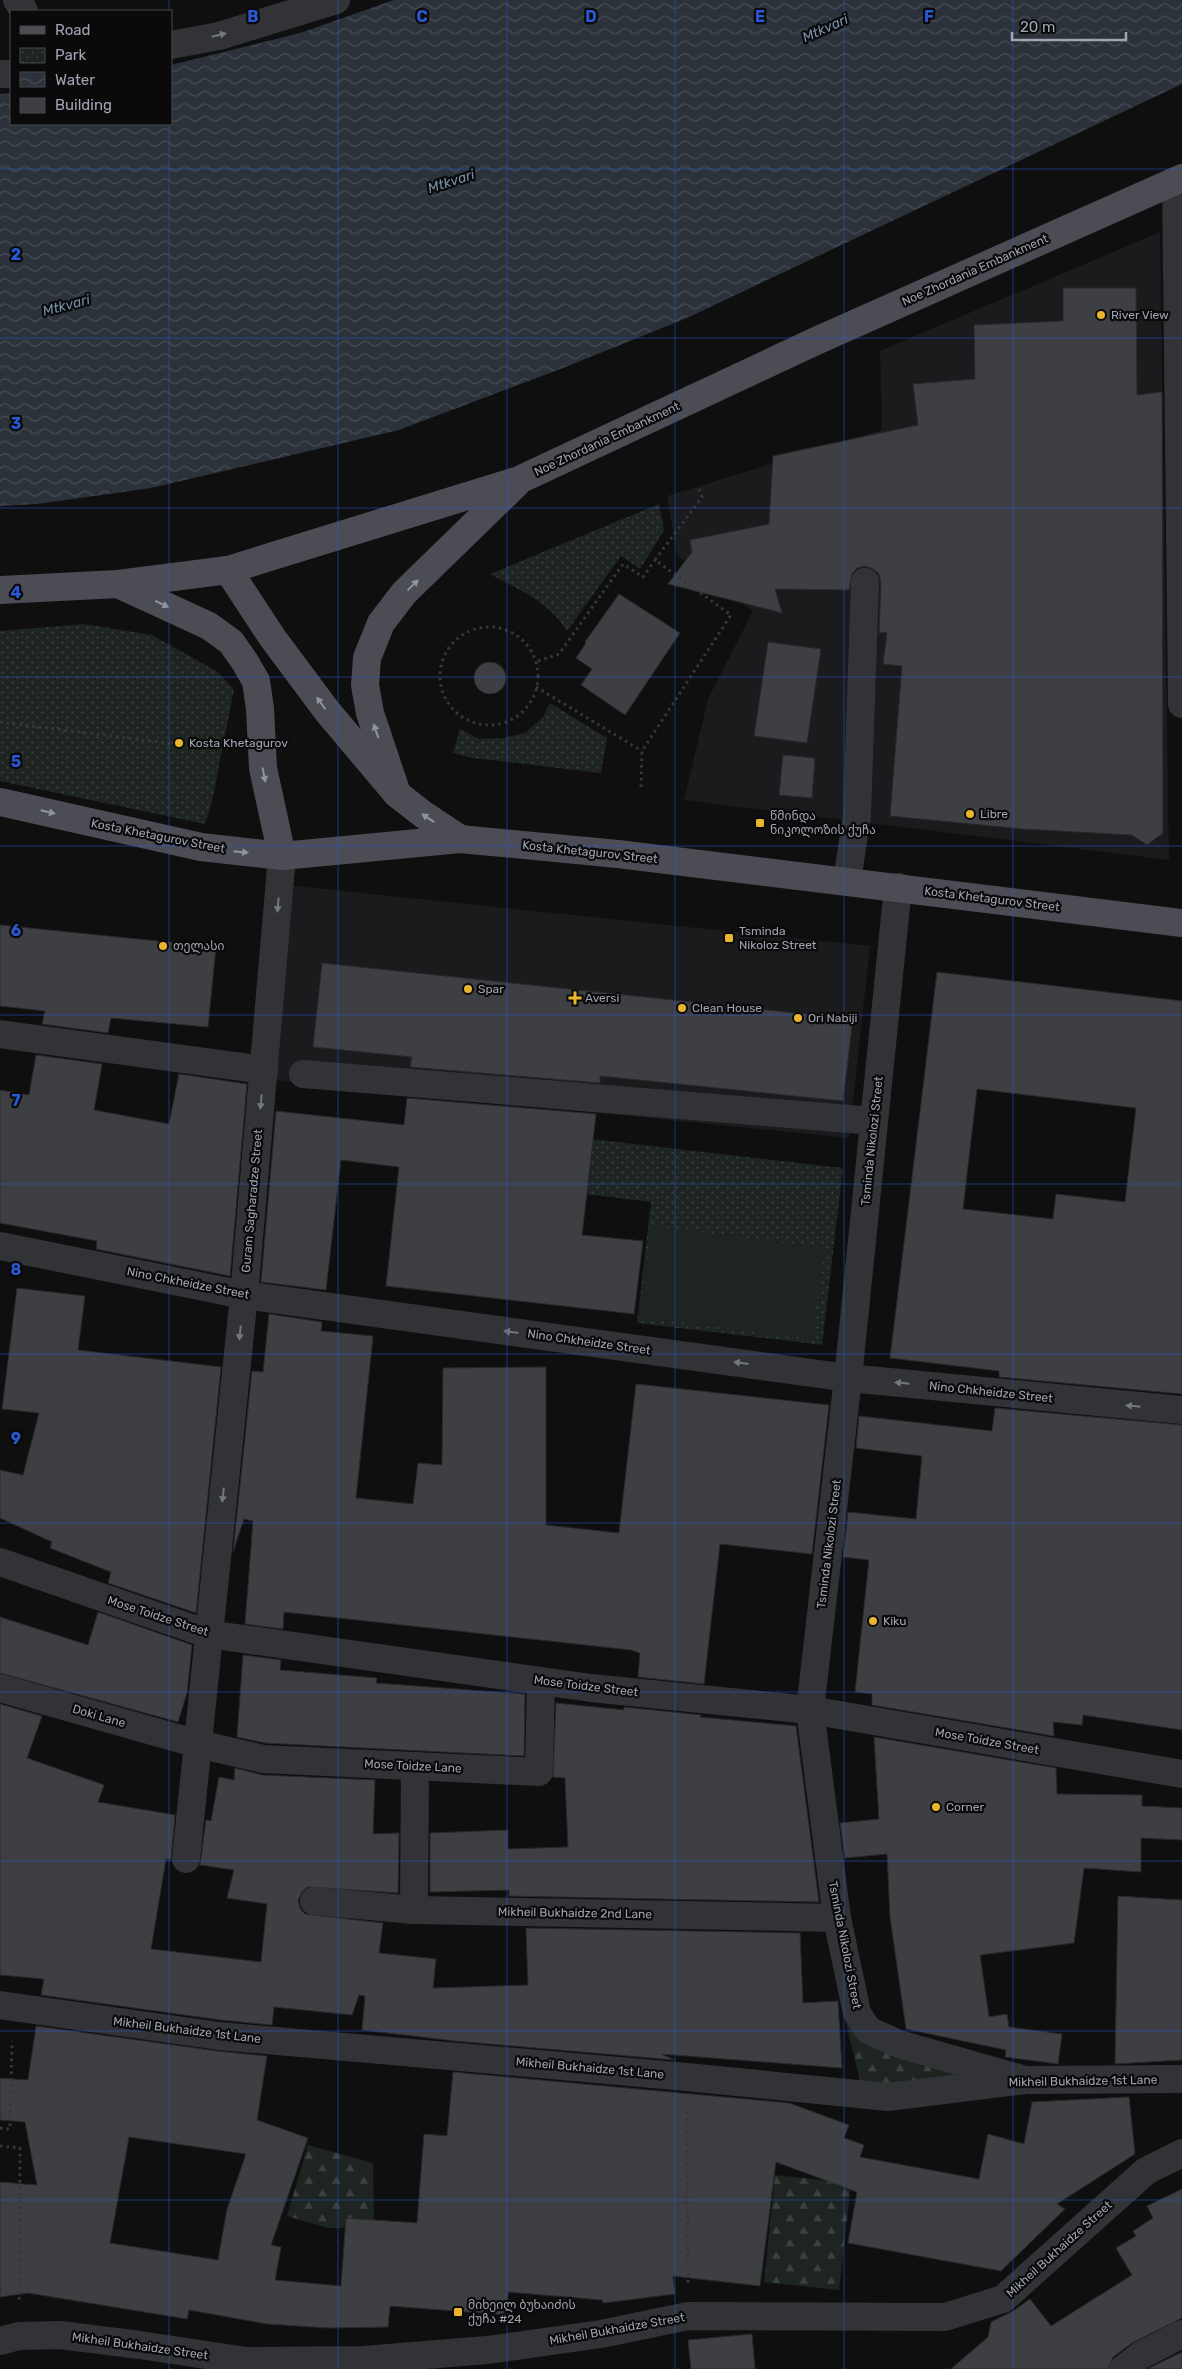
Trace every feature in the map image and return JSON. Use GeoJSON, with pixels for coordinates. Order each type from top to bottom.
{"type":"FeatureCollection","features":[{"type":"Feature","properties":{"kind":"main road","name":"Noe Zhordania Embankment"},"geometry":{"type":"LineString","coordinates":[[0,590],[118,584],[228,570],[519,480],[816,340],[1179,179]]}},
{"type":"Feature","properties":{"kind":"main road"},"geometry":{"type":"LineString","coordinates":[[397,794],[370,713],[365,685],[367,658],[381,623],[404,593],[519,480]]}},
{"type":"Feature","properties":{"kind":"main road"},"geometry":{"type":"LineString","coordinates":[[228,570],[272,637],[327,712],[397,794],[460,839]]}},
{"type":"Feature","properties":{"kind":"main road"},"geometry":{"type":"LineString","coordinates":[[118,584],[209,626],[231,642],[256,681],[260,709],[262,768],[282,856]]}},
{"type":"Feature","properties":{"kind":"main road","name":"Kosta Khetagurov Street"},"geometry":{"type":"LineString","coordinates":[[0,802],[201,847],[282,856],[460,839],[618,854],[1182,923]]}},
{"type":"Feature","properties":{"kind":"street"},"geometry":{"type":"LineString","coordinates":[[172,45],[220,36],[336,0]]}},
{"type":"Feature","properties":{"kind":"street"},"geometry":{"type":"LineString","coordinates":[[1179,179],[1182,704]]}},
{"type":"Feature","properties":{"kind":"street"},"geometry":{"type":"LineString","coordinates":[[847,881],[857,816],[865,582]]}},
{"type":"Feature","properties":{"kind":"street","name":"Guram Sagharadze Street"},"geometry":{"type":"LineString","coordinates":[[186,1859],[244,1295],[282,856]]}},
{"type":"Feature","properties":{"kind":"street","name":"Tsminda Nikolozi Street"},"geometry":{"type":"LineString","coordinates":[[898,887],[848,1378],[810,1710],[837,1918],[857,2014],[868,2030],[900,2044],[1025,2080]]}},
{"type":"Feature","properties":{"kind":"street"},"geometry":{"type":"LineString","coordinates":[[0,1034],[264,1070]]}},
{"type":"Feature","properties":{"kind":"street"},"geometry":{"type":"LineString","coordinates":[[303,1074],[874,1121]]}},
{"type":"Feature","properties":{"kind":"street","name":"Nino Chkheidze Street"},"geometry":{"type":"LineString","coordinates":[[0,1246],[244,1295],[848,1378],[1182,1410]]}},
{"type":"Feature","properties":{"kind":"street","name":"Mose Toidze Street"},"geometry":{"type":"LineString","coordinates":[[0,1562],[208,1634],[541,1681],[810,1710],[1182,1774]]}},
{"type":"Feature","properties":{"kind":"street","name":"Mose Toidze Lane"},"geometry":{"type":"LineString","coordinates":[[198,1744],[263,1759],[539,1772],[541,1681]]}},
{"type":"Feature","properties":{"kind":"street","name":"Doki Lane"},"geometry":{"type":"LineString","coordinates":[[0,1688],[198,1744]]}},
{"type":"Feature","properties":{"kind":"street"},"geometry":{"type":"LineString","coordinates":[[414,1910],[415,1766]]}},
{"type":"Feature","properties":{"kind":"street","name":"Mikheil Bukhaidze 2nd Lane"},"geometry":{"type":"LineString","coordinates":[[314,1901],[414,1910],[837,1918]]}},
{"type":"Feature","properties":{"kind":"street","name":"Mikheil Bukhaidze 1st Lane"},"geometry":{"type":"LineString","coordinates":[[6,2005],[219,2036],[687,2077],[888,2097],[1025,2080],[1182,2079]]}},
{"type":"Feature","properties":{"kind":"street","name":"Mikheil Bukhaidze Street"},"geometry":{"type":"LineString","coordinates":[[10,2339],[60,2335],[140,2345],[246,2362],[364,2360],[488,2350],[601,2334],[688,2316],[945,2317],[1003,2299],[1146,2171],[1182,2153]]}},
{"type":"Feature","properties":{"kind":"street"},"geometry":{"type":"LineString","coordinates":[[1123,2369],[1141,2355],[1182,2334]]}},
{"type":"Feature","properties":{"kind":"path"},"geometry":{"type":"LineString","coordinates":[[538,661],[559,654],[623,564],[643,577],[702,497],[698,486]]}},
{"type":"Feature","properties":{"kind":"path"},"geometry":{"type":"LineString","coordinates":[[642,786],[642,751],[731,616],[655,560]]}},
{"type":"Feature","properties":{"kind":"path"},"geometry":{"type":"LineString","coordinates":[[484,627],[499,627],[514,633],[526,642],[538,661],[536,687],[532,700],[521,713],[506,722],[490,725],[473,722],[458,714],[447,701],[441,686],[440,668],[446,652],[456,639],[470,630],[484,627]]}},
{"type":"Feature","properties":{"kind":"path"},"geometry":{"type":"LineString","coordinates":[[536,687],[642,751]]}},
{"type":"Feature","properties":{"kind":"path"},"geometry":{"type":"LineString","coordinates":[[0,722],[174,744]]}},
{"type":"Feature","properties":{"kind":"path"},"geometry":{"type":"LineString","coordinates":[[0,2128],[10,2129],[6,2005]]}},
{"type":"Feature","properties":{"kind":"path"},"geometry":{"type":"LineString","coordinates":[[687,2077],[688,2316]]}},
{"type":"Feature","properties":{"kind":"path"},"geometry":{"type":"LineString","coordinates":[[0,2146],[20,2148],[10,2339]]}},
{"type":"Feature","properties":{"kind":"shaded area"},"geometry":{"type":"Polygon","coordinates":[[[1160,232],[1169,860],[684,800],[708,699],[753,611],[677,555],[667,496],[882,430],[880,351],[1160,232]]]}},
{"type":"Feature","properties":{"kind":"shaded area"},"geometry":{"type":"Polygon","coordinates":[[[286,885],[870,946],[849,1138],[272,1080],[286,885]]]}},
{"type":"Feature","properties":{"kind":"green space"},"geometry":{"type":"Polygon","coordinates":[[[659,504],[664,530],[640,569],[621,556],[567,631],[560,621],[542,604],[490,574],[659,504]]]}},
{"type":"Feature","properties":{"kind":"green space"},"geometry":{"type":"Polygon","coordinates":[[[84,624],[152,635],[218,672],[234,690],[212,801],[205,824],[0,781],[0,631],[84,624]]]}},
{"type":"Feature","properties":{"kind":"green space"},"geometry":{"type":"Polygon","coordinates":[[[550,703],[607,738],[601,773],[473,758],[453,753],[460,729],[479,739],[503,738],[525,733],[543,717],[550,703]]]}},
{"type":"Feature","properties":{"kind":"green space"},"geometry":{"type":"Polygon","coordinates":[[[591,1139],[843,1168],[822,1345],[637,1323],[651,1202],[585,1194],[591,1139]]]}},
{"type":"Feature","properties":{"kind":"green space"},"geometry":{"type":"Polygon","coordinates":[[[652,1226],[824,1248],[812,1339],[639,1317],[652,1226]]]}},
{"type":"Feature","properties":{"kind":"green space"},"geometry":{"type":"Polygon","coordinates":[[[846,2023],[889,2052],[980,2079],[904,2085],[860,2081],[846,2023]]]}},
{"type":"Feature","properties":{"kind":"green space"},"geometry":{"type":"Polygon","coordinates":[[[308,2145],[373,2163],[374,2227],[328,2228],[287,2216],[308,2145]]]}},
{"type":"Feature","properties":{"kind":"green space"},"geometry":{"type":"Polygon","coordinates":[[[775,2175],[851,2183],[839,2290],[764,2282],[775,2175]]]}},
{"type":"Feature","properties":{"kind":"water","name":"Mtkvari"},"geometry":{"type":"Polygon","coordinates":[[[394,0],[1182,0],[1182,84],[687,318],[563,368],[399,430],[151,488],[37,504],[0,506],[0,94],[10,93],[10,125],[172,125],[172,65],[300,33],[394,0]]]}},
{"type":"Feature","properties":{"kind":"building"},"geometry":{"type":"Polygon","coordinates":[[[1063,288],[1136,288],[1137,395],[1162,392],[1163,833],[1147,845],[1132,835],[1022,829],[890,816],[902,666],[883,664],[887,632],[879,633],[881,583],[879,574],[873,569],[865,566],[857,568],[852,574],[849,590],[775,589],[782,613],[668,584],[692,552],[690,540],[769,524],[773,456],[918,425],[913,384],[975,379],[974,325],[1063,321],[1063,288]]]}},
{"type":"Feature","properties":{"kind":"building"},"geometry":{"type":"Polygon","coordinates":[[[619,594],[680,633],[625,715],[581,685],[592,669],[576,658],[619,594]]]}},
{"type":"Feature","properties":{"kind":"building"},"geometry":{"type":"Polygon","coordinates":[[[768,642],[821,649],[807,743],[754,736],[768,642]]]}},
{"type":"Feature","properties":{"kind":"building"},"geometry":{"type":"Polygon","coordinates":[[[490,662],[496,663],[501,667],[505,672],[505,684],[501,689],[496,693],[490,694],[484,693],[479,689],[475,684],[474,678],[475,672],[479,667],[484,663],[490,662]]]}},
{"type":"Feature","properties":{"kind":"building"},"geometry":{"type":"Polygon","coordinates":[[[783,755],[815,758],[812,798],[779,795],[783,755]]]}},
{"type":"Feature","properties":{"kind":"building"},"geometry":{"type":"Polygon","coordinates":[[[0,925],[216,947],[208,1027],[111,1018],[108,1033],[42,1024],[45,1011],[0,1006],[0,925]]]}},
{"type":"Feature","properties":{"kind":"building"},"geometry":{"type":"Polygon","coordinates":[[[322,963],[853,1019],[843,1101],[600,1076],[600,1083],[410,1067],[412,1057],[313,1047],[322,963]]]}},
{"type":"Feature","properties":{"kind":"building"},"geometry":{"type":"Polygon","coordinates":[[[937,972],[1182,1001],[1182,1394],[999,1377],[999,1371],[890,1358],[937,972]],[[977,1089],[963,1209],[1053,1219],[1056,1194],[1125,1202],[1136,1108],[977,1089]]]}},
{"type":"Feature","properties":{"kind":"building"},"geometry":{"type":"Polygon","coordinates":[[[36,1055],[102,1064],[94,1110],[169,1124],[179,1074],[247,1084],[230,1276],[96,1249],[97,1241],[0,1223],[0,1090],[29,1095],[36,1055]]]}},
{"type":"Feature","properties":{"kind":"building"},"geometry":{"type":"Polygon","coordinates":[[[407,1098],[596,1114],[582,1235],[643,1241],[634,1314],[386,1286],[399,1167],[341,1160],[326,1290],[261,1282],[276,1111],[404,1125],[407,1098]]]}},
{"type":"Feature","properties":{"kind":"building"},"geometry":{"type":"Polygon","coordinates":[[[17,1288],[85,1296],[78,1350],[221,1367],[196,1613],[108,1583],[111,1572],[50,1548],[52,1542],[0,1518],[0,1470],[23,1475],[39,1413],[2,1409],[17,1288]]]}},
{"type":"Feature","properties":{"kind":"building"},"geometry":{"type":"Polygon","coordinates":[[[269,1314],[322,1322],[321,1331],[373,1336],[356,1498],[413,1504],[418,1463],[442,1465],[443,1368],[546,1367],[546,1525],[619,1533],[636,1384],[829,1405],[812,1554],[720,1544],[704,1684],[638,1677],[640,1653],[631,1650],[284,1612],[283,1629],[245,1624],[253,1521],[244,1519],[233,1552],[252,1371],[263,1372],[269,1314]]]}},
{"type":"Feature","properties":{"kind":"building"},"geometry":{"type":"Polygon","coordinates":[[[995,1408],[1182,1425],[1182,1730],[1083,1715],[1082,1725],[1053,1722],[1054,1736],[872,1705],[872,1694],[855,1692],[869,1560],[843,1557],[848,1512],[916,1519],[922,1456],[856,1448],[859,1416],[992,1431],[995,1408]]]}},
{"type":"Feature","properties":{"kind":"building"},"geometry":{"type":"Polygon","coordinates":[[[98,1612],[192,1645],[187,1693],[178,1722],[0,1673],[0,1617],[88,1645],[98,1612]]]}},
{"type":"Feature","properties":{"kind":"building"},"geometry":{"type":"Polygon","coordinates":[[[243,1655],[281,1660],[280,1670],[377,1678],[376,1683],[525,1694],[524,1756],[265,1743],[237,1737],[243,1655]]]}},
{"type":"Feature","properties":{"kind":"building"},"geometry":{"type":"Polygon","coordinates":[[[556,1703],[624,1710],[624,1707],[701,1715],[700,1717],[796,1726],[819,1902],[509,1896],[509,1890],[430,1892],[430,1833],[508,1830],[508,1849],[568,1847],[565,1778],[553,1777],[556,1703]]]}},
{"type":"Feature","properties":{"kind":"building"},"geometry":{"type":"Polygon","coordinates":[[[0,1704],[42,1716],[27,1758],[104,1785],[98,1802],[175,1815],[171,1860],[166,1859],[151,1949],[261,1962],[267,1904],[227,1898],[234,1870],[200,1865],[206,1820],[211,1821],[219,1777],[234,1780],[235,1768],[262,1775],[375,1780],[373,1834],[399,1833],[398,1893],[308,1887],[302,1892],[298,1900],[300,1908],[305,1914],[383,1923],[379,1953],[436,1959],[433,1988],[528,1985],[526,1928],[800,1933],[803,2003],[838,2001],[842,2068],[661,2054],[675,2060],[455,2041],[362,2030],[365,1996],[359,1995],[352,2015],[274,2007],[272,2025],[221,2020],[41,1995],[44,1979],[0,1975],[0,1704]]]}},
{"type":"Feature","properties":{"kind":"building"},"geometry":{"type":"Polygon","coordinates":[[[874,1737],[1056,1768],[1057,1794],[1142,1795],[1142,1806],[1182,1808],[1182,1840],[1141,1838],[1141,1872],[1084,1868],[1074,1943],[980,1955],[989,2017],[1007,2014],[1009,2027],[1062,2034],[1058,2064],[1005,2057],[1006,2050],[906,2029],[890,1917],[887,1854],[845,1858],[840,1823],[879,1819],[874,1737]]]}},
{"type":"Feature","properties":{"kind":"building"},"geometry":{"type":"Polygon","coordinates":[[[1118,1896],[1182,1900],[1182,2060],[1115,2064],[1118,1896]]]}},
{"type":"Feature","properties":{"kind":"building"},"geometry":{"type":"Polygon","coordinates":[[[36,2026],[267,2056],[257,2120],[308,2138],[271,2245],[281,2247],[275,2280],[341,2286],[346,2218],[417,2223],[424,2134],[447,2136],[453,2072],[789,2103],[849,2125],[844,2138],[864,2145],[860,2157],[979,2179],[988,2134],[1024,2144],[1032,2102],[1129,2097],[1135,2154],[1057,2204],[1065,2209],[1001,2271],[848,2243],[857,2192],[776,2162],[760,2286],[673,2276],[675,2294],[603,2303],[602,2300],[508,2292],[507,2315],[390,2306],[388,2327],[328,2328],[267,2324],[189,2310],[187,2319],[28,2293],[0,2297],[0,2182],[37,2185],[25,2122],[0,2120],[0,2078],[28,2080],[36,2026]],[[129,2137],[110,2243],[218,2260],[227,2209],[246,2154],[129,2137]]]}},
{"type":"Feature","properties":{"kind":"building"},"geometry":{"type":"Polygon","coordinates":[[[1182,2189],[1182,2318],[1132,2343],[1113,2357],[1108,2369],[951,2369],[988,2337],[991,2322],[1013,2311],[1030,2299],[1051,2326],[1132,2275],[1116,2248],[1136,2236],[1133,2231],[1153,2218],[1147,2206],[1182,2189]]]}},
{"type":"Feature","properties":{"kind":"building"},"geometry":{"type":"Polygon","coordinates":[[[752,2334],[755,2369],[691,2369],[688,2340],[752,2334]]]}},
{"type":"Feature","properties":{"kind":"building"},"geometry":{"type":"Polygon","coordinates":[[[1182,2352],[1182,2369],[1148,2369],[1149,2368],[1182,2352]]]}},
{"type":"Feature","properties":{"kind":"place","name":"River View"},"geometry":{"type":"Point","coordinates":[1101,315]}},
{"type":"Feature","properties":{"kind":"place","name":"Kosta Khetagurov"},"geometry":{"type":"Point","coordinates":[179,743]}},
{"type":"Feature","properties":{"kind":"place","name":"Libre"},"geometry":{"type":"Point","coordinates":[970,814]}},
{"type":"Feature","properties":{"kind":"place","name":"წმინდა ნიკოლოზის ქუჩა"},"geometry":{"type":"Point","coordinates":[760,823]}},
{"type":"Feature","properties":{"kind":"place","name":"Tsminda Nikoloz Street"},"geometry":{"type":"Point","coordinates":[729,938]}},
{"type":"Feature","properties":{"kind":"place","name":"თელასი"},"geometry":{"type":"Point","coordinates":[163,946]}},
{"type":"Feature","properties":{"kind":"place","name":"Spar"},"geometry":{"type":"Point","coordinates":[468,989]}},
{"type":"Feature","properties":{"kind":"place","name":"Aversi"},"geometry":{"type":"Point","coordinates":[575,998]}},
{"type":"Feature","properties":{"kind":"place","name":"Clean House"},"geometry":{"type":"Point","coordinates":[682,1008]}},
{"type":"Feature","properties":{"kind":"place","name":"Ori Nabiji"},"geometry":{"type":"Point","coordinates":[798,1018]}},
{"type":"Feature","properties":{"kind":"place","name":"Kiku"},"geometry":{"type":"Point","coordinates":[873,1621]}},
{"type":"Feature","properties":{"kind":"place","name":"Corner"},"geometry":{"type":"Point","coordinates":[936,1807]}},
{"type":"Feature","properties":{"kind":"place","name":"მიხეილ ბუხაიძის ქუჩა #24"},"geometry":{"type":"Point","coordinates":[458,2312]}}]}
